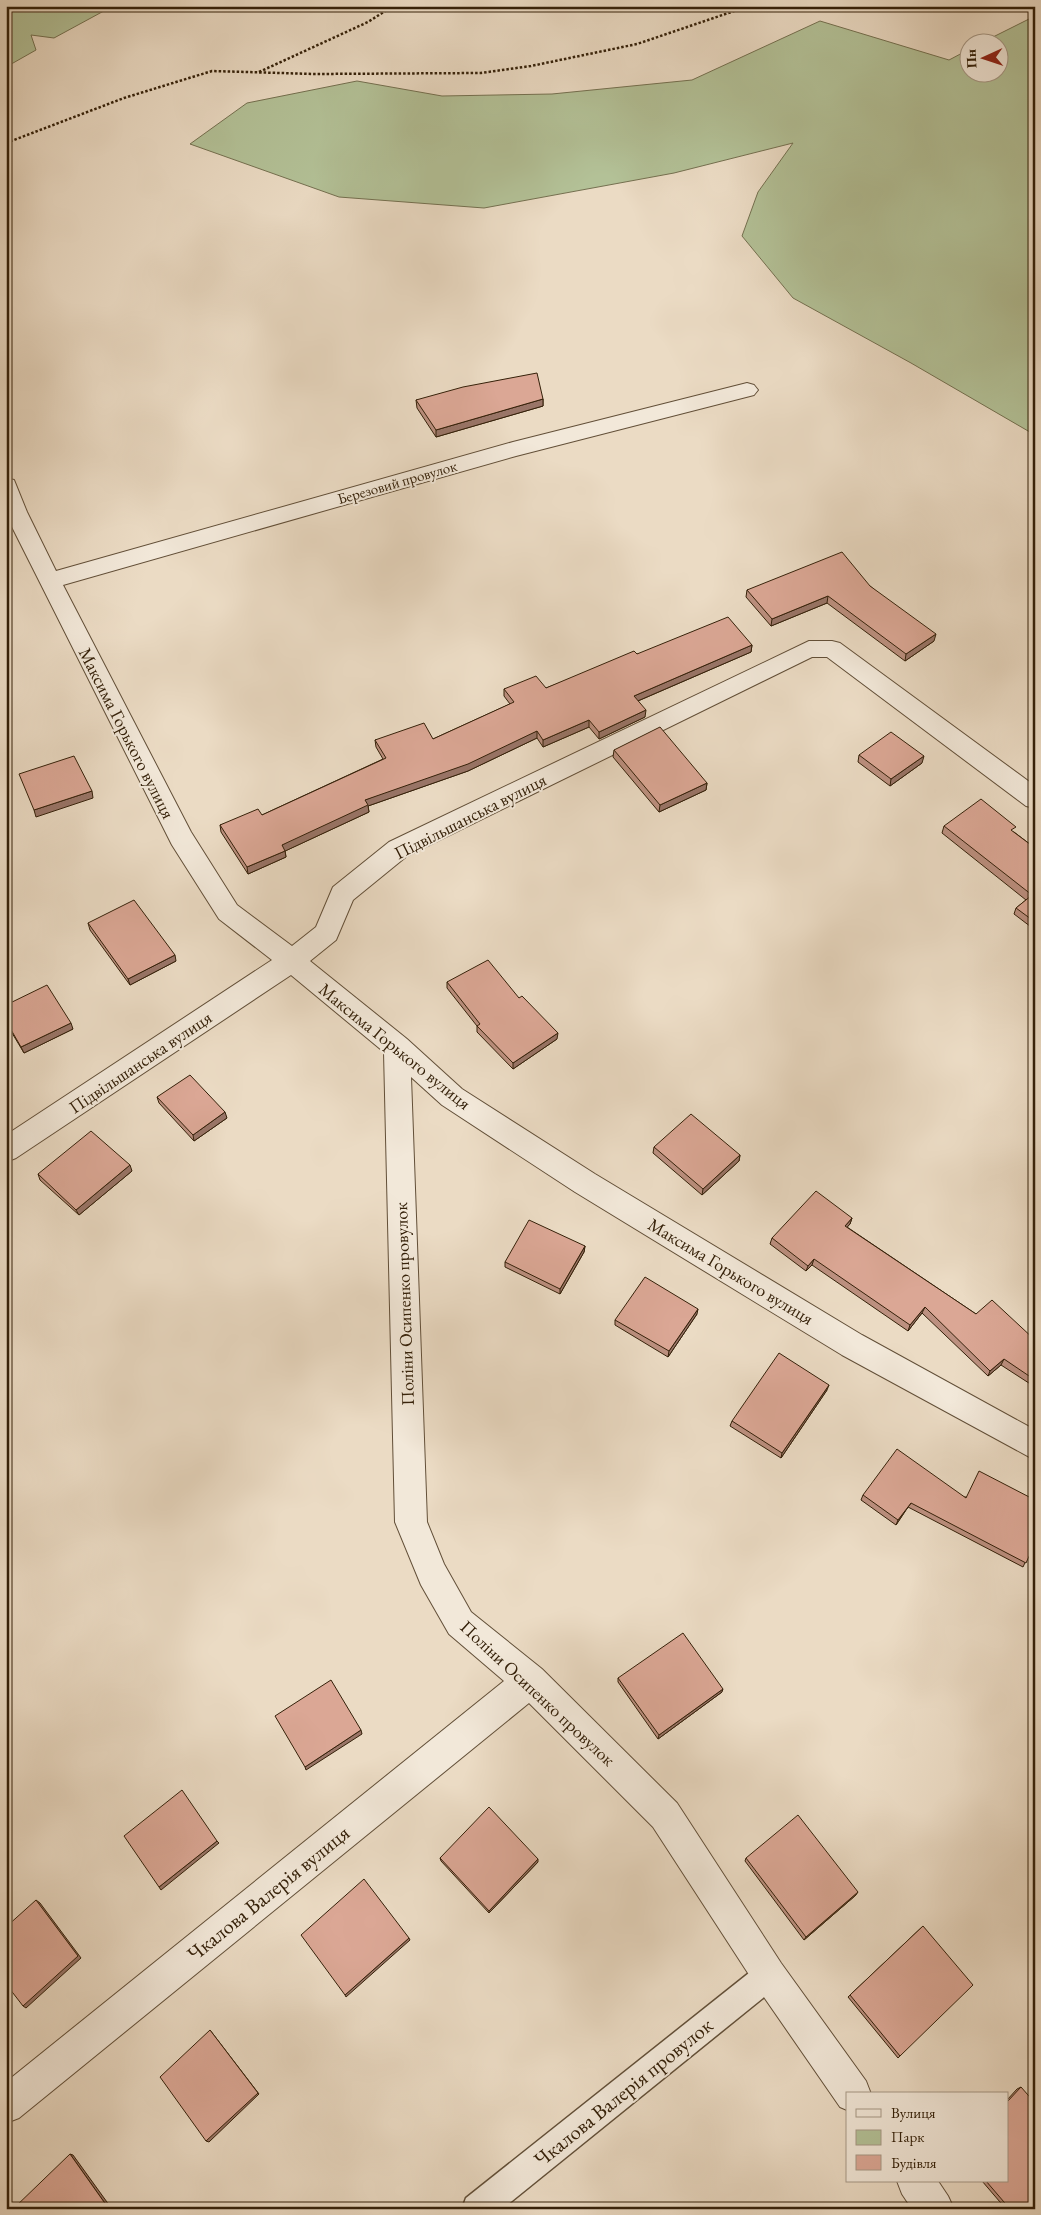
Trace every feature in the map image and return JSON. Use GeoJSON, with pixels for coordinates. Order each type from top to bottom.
{"type":"FeatureCollection","features":[{"type":"Feature","properties":{"kind":"street","name":"Березовий провулок"},"geometry":{"type":"LineString","coordinates":[[50,581],[513,449],[747,390]]}},
{"type":"Feature","properties":{"kind":"street","name":"Максима Горького вулиця"},"geometry":{"type":"LineString","coordinates":[[6,485],[11,514],[50,581],[181,838],[228,912],[292,961],[397,1047],[452,1097],[585,1183],[852,1345],[1035,1446]]}},
{"type":"Feature","properties":{"kind":"street","name":"Підвільшанська вулиця"},"geometry":{"type":"LineString","coordinates":[[6,1150],[292,961],[327,933],[342,894],[398,849],[809,650],[832,649],[1035,799]]}},
{"type":"Feature","properties":{"kind":"street","name":"Поліни Осипенко провулок"},"geometry":{"type":"LineString","coordinates":[[397,1047],[411,1522],[432,1574],[460,1623],[530,1681],[665,1815],[769,1975],[852,2092]]}},
{"type":"Feature","properties":{"kind":"street","name":"Чкалова Валерія вулиця"},"geometry":{"type":"LineString","coordinates":[[6,2105],[530,1681]]}},
{"type":"Feature","properties":{"kind":"street"},"geometry":{"type":"LineString","coordinates":[[916,2182],[935,2209]]}},
{"type":"Feature","properties":{"kind":"lane","name":"Чкалова Валерія провулок"},"geometry":{"type":"LineString","coordinates":[[477,2209],[769,1975]]}},
{"type":"Feature","properties":{"kind":"path"},"geometry":{"type":"LineString","coordinates":[[258,72],[368,22],[393,6]]}},
{"type":"Feature","properties":{"kind":"path"},"geometry":{"type":"LineString","coordinates":[[6,143],[124,98],[212,71],[481,73],[531,66],[637,44],[749,6]]}},
{"type":"Feature","properties":{"kind":"green space"},"geometry":{"type":"Polygon","coordinates":[[[6,6],[113,6],[54,38],[31,35],[36,50],[6,67],[6,6]]]}},
{"type":"Feature","properties":{"kind":"green space"},"geometry":{"type":"Polygon","coordinates":[[[1035,16],[1035,435],[911,363],[793,298],[742,236],[758,192],[793,143],[674,173],[484,208],[339,197],[190,144],[247,103],[357,81],[442,96],[552,94],[692,80],[820,21],[949,60],[958,55],[958,82],[1008,82],[1008,32],[1003,32],[1035,16]]]}},
{"type":"Feature","properties":{"kind":"building"},"geometry":{"type":"Polygon","coordinates":[[[537,373],[543,399],[436,430],[416,400],[463,387],[537,373]]]}},
{"type":"Feature","properties":{"kind":"building"},"geometry":{"type":"Polygon","coordinates":[[[842,552],[870,586],[936,634],[906,654],[828,596],[772,619],[747,590],[842,552]]]}},
{"type":"Feature","properties":{"kind":"building"},"geometry":{"type":"Polygon","coordinates":[[[728,617],[752,645],[634,696],[646,710],[599,732],[589,720],[543,740],[537,731],[468,764],[365,800],[368,805],[282,845],[285,851],[247,867],[220,825],[258,809],[262,815],[386,758],[375,740],[424,723],[433,739],[514,702],[504,689],[536,676],[546,688],[634,651],[637,654],[728,617]]]}},
{"type":"Feature","properties":{"kind":"building"},"geometry":{"type":"Polygon","coordinates":[[[660,727],[707,783],[660,805],[614,750],[660,727]]]}},
{"type":"Feature","properties":{"kind":"building"},"geometry":{"type":"Polygon","coordinates":[[[891,732],[924,756],[891,779],[859,755],[891,732]]]}},
{"type":"Feature","properties":{"kind":"building"},"geometry":{"type":"Polygon","coordinates":[[[74,756],[92,791],[34,810],[19,774],[74,756]]]}},
{"type":"Feature","properties":{"kind":"building"},"geometry":{"type":"Polygon","coordinates":[[[981,799],[1016,827],[1011,830],[1035,848],[1035,922],[1016,908],[1032,895],[944,826],[981,799]]]}},
{"type":"Feature","properties":{"kind":"building"},"geometry":{"type":"Polygon","coordinates":[[[134,900],[175,955],[128,979],[88,923],[134,900]]]}},
{"type":"Feature","properties":{"kind":"building"},"geometry":{"type":"Polygon","coordinates":[[[488,960],[519,998],[522,996],[558,1033],[513,1063],[477,1026],[480,1024],[447,982],[488,960]]]}},
{"type":"Feature","properties":{"kind":"building"},"geometry":{"type":"Polygon","coordinates":[[[47,985],[71,1023],[21,1047],[6,1021],[6,1005],[47,985]]]}},
{"type":"Feature","properties":{"kind":"building"},"geometry":{"type":"Polygon","coordinates":[[[190,1075],[225,1112],[193,1135],[157,1097],[190,1075]]]}},
{"type":"Feature","properties":{"kind":"building"},"geometry":{"type":"Polygon","coordinates":[[[691,1114],[740,1155],[703,1189],[654,1147],[691,1114]]]}},
{"type":"Feature","properties":{"kind":"building"},"geometry":{"type":"Polygon","coordinates":[[[91,1131],[130,1165],[76,1210],[38,1174],[91,1131]]]}},
{"type":"Feature","properties":{"kind":"building"},"geometry":{"type":"Polygon","coordinates":[[[816,1191],[852,1218],[845,1226],[976,1314],[992,1300],[1035,1340],[1035,1380],[1004,1359],[990,1371],[925,1307],[910,1325],[814,1259],[808,1266],[772,1238],[816,1191]]]}},
{"type":"Feature","properties":{"kind":"building"},"geometry":{"type":"Polygon","coordinates":[[[529,1220],[585,1246],[560,1289],[505,1262],[529,1220]]]}},
{"type":"Feature","properties":{"kind":"building"},"geometry":{"type":"Polygon","coordinates":[[[645,1277],[698,1309],[669,1351],[615,1320],[645,1277]]]}},
{"type":"Feature","properties":{"kind":"building"},"geometry":{"type":"Polygon","coordinates":[[[779,1353],[829,1385],[782,1453],[732,1421],[779,1353]]]}},
{"type":"Feature","properties":{"kind":"building"},"geometry":{"type":"Polygon","coordinates":[[[897,1449],[966,1498],[979,1471],[1035,1500],[1035,1551],[1032,1550],[1026,1563],[911,1503],[898,1520],[863,1495],[897,1449]]]}},
{"type":"Feature","properties":{"kind":"building"},"geometry":{"type":"Polygon","coordinates":[[[683,1633],[723,1689],[659,1735],[618,1678],[683,1633]]]}},
{"type":"Feature","properties":{"kind":"building"},"geometry":{"type":"Polygon","coordinates":[[[331,1680],[361,1730],[305,1767],[275,1716],[331,1680]]]}},
{"type":"Feature","properties":{"kind":"building"},"geometry":{"type":"Polygon","coordinates":[[[182,1790],[217,1841],[159,1887],[124,1836],[182,1790]]]}},
{"type":"Feature","properties":{"kind":"building"},"geometry":{"type":"Polygon","coordinates":[[[489,1807],[538,1859],[489,1911],[440,1858],[489,1807]]]}},
{"type":"Feature","properties":{"kind":"building"},"geometry":{"type":"Polygon","coordinates":[[[798,1815],[858,1892],[806,1937],[746,1858],[798,1815]]]}},
{"type":"Feature","properties":{"kind":"building"},"geometry":{"type":"Polygon","coordinates":[[[364,1879],[409,1938],[345,1995],[301,1935],[364,1879]]]}},
{"type":"Feature","properties":{"kind":"building"},"geometry":{"type":"Polygon","coordinates":[[[36,1900],[78,1956],[23,2006],[6,1984],[6,1927],[36,1900]]]}},
{"type":"Feature","properties":{"kind":"building"},"geometry":{"type":"Polygon","coordinates":[[[923,1926],[973,1985],[900,2056],[850,1995],[923,1926]]]}},
{"type":"Feature","properties":{"kind":"building"},"geometry":{"type":"Polygon","coordinates":[[[210,2030],[258,2093],[206,2141],[160,2077],[210,2030]]]}},
{"type":"Feature","properties":{"kind":"building"},"geometry":{"type":"Polygon","coordinates":[[[1021,2087],[1035,2103],[1035,2209],[1010,2209],[987,2182],[1008,2182],[1008,2101],[1021,2087]]]}},
{"type":"Feature","properties":{"kind":"building"},"geometry":{"type":"Polygon","coordinates":[[[70,2154],[109,2209],[13,2209],[70,2154]]]}}]}
